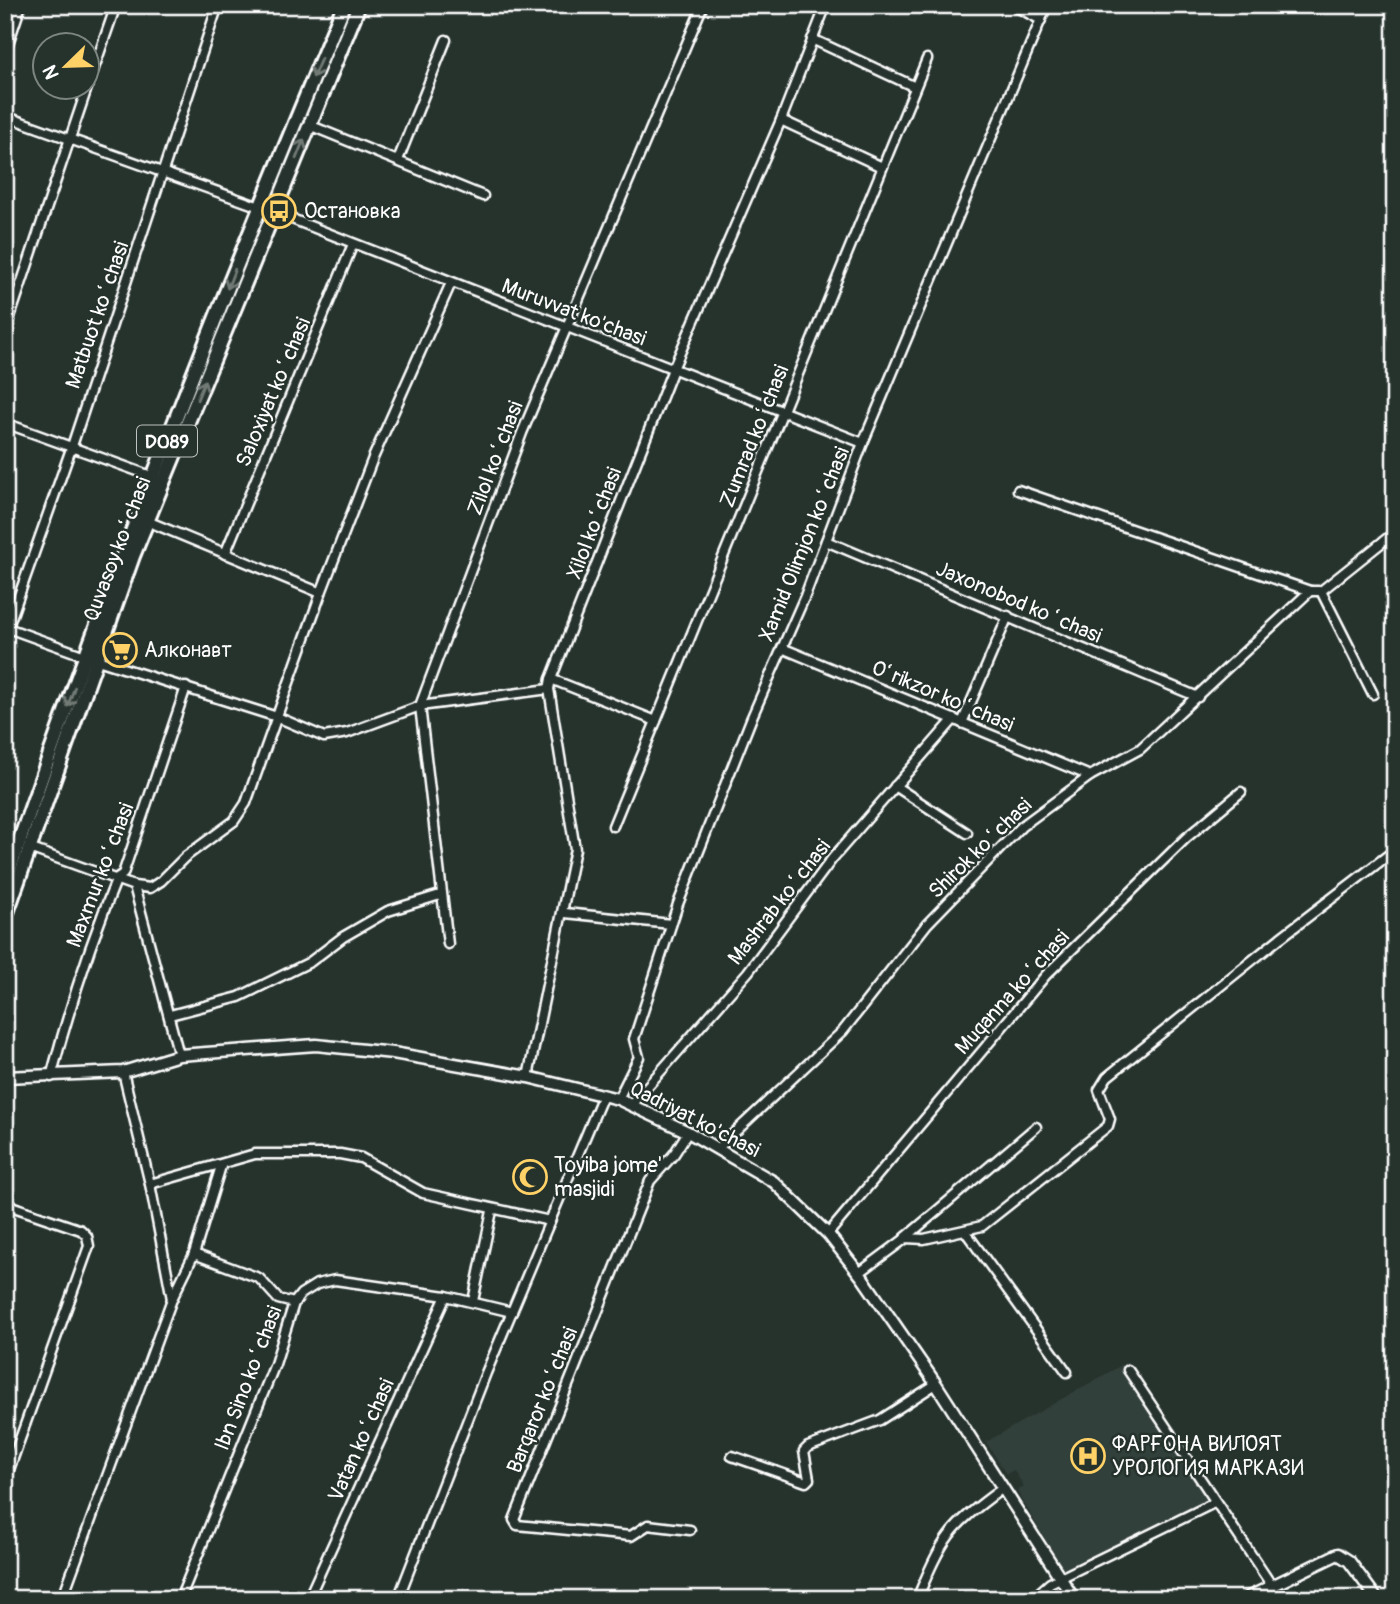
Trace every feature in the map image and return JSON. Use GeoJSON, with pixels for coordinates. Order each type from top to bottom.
{"type":"FeatureCollection","features":[{"type":"Feature","properties":{"kind":"main road","name":"Quvasoy koʻchasi"},"geometry":{"type":"LineString","coordinates":[[5,918],[154,477],[259,208],[344,5]]}},
{"type":"Feature","properties":{"kind":"main road","name":"Quvasoy koʻchasi"},"geometry":{"type":"LineString","coordinates":[[5,883],[91,658],[359,5]]}},
{"type":"Feature","properties":{"kind":"street"},"geometry":{"type":"LineString","coordinates":[[5,53],[21,5]]}},
{"type":"Feature","properties":{"kind":"street"},"geometry":{"type":"LineString","coordinates":[[102,45],[116,5]]}},
{"type":"Feature","properties":{"kind":"street","name":"Matbuot koʻchasi"},"geometry":{"type":"LineString","coordinates":[[6,629],[72,446],[218,5]]}},
{"type":"Feature","properties":{"kind":"street","name":"Zilol koʻchasi"},"geometry":{"type":"LineString","coordinates":[[448,944],[440,895],[420,706],[522,433],[703,5]]}},
{"type":"Feature","properties":{"kind":"street","name":"Xilol koʻchasi"},"geometry":{"type":"LineString","coordinates":[[528,1077],[565,913],[575,849],[549,689],[551,679],[673,369],[781,120],[826,5]]}},
{"type":"Feature","properties":{"kind":"street"},"geometry":{"type":"LineString","coordinates":[[1013,5],[1041,20]]}},
{"type":"Feature","properties":{"kind":"street","name":"Xamid Olimjon koʻchasi"},"geometry":{"type":"LineString","coordinates":[[618,1099],[635,1070],[639,1057],[634,1039],[671,924],[863,443],[1047,5]]}},
{"type":"Feature","properties":{"kind":"street"},"geometry":{"type":"LineString","coordinates":[[812,39],[915,87]]}},
{"type":"Feature","properties":{"kind":"street"},"geometry":{"type":"LineString","coordinates":[[398,160],[446,40]]}},
{"type":"Feature","properties":{"kind":"street","name":"Zumrad koʻchasi"},"geometry":{"type":"LineString","coordinates":[[613,826],[927,59]]}},
{"type":"Feature","properties":{"kind":"street"},"geometry":{"type":"LineString","coordinates":[[5,332],[82,102]]}},
{"type":"Feature","properties":{"kind":"street"},"geometry":{"type":"LineString","coordinates":[[5,116],[259,208]]}},
{"type":"Feature","properties":{"kind":"street"},"geometry":{"type":"LineString","coordinates":[[781,120],[883,167]]}},
{"type":"Feature","properties":{"kind":"street"},"geometry":{"type":"LineString","coordinates":[[309,125],[483,197]]}},
{"type":"Feature","properties":{"kind":"street","name":"Muruvvat ko'chasi"},"geometry":{"type":"LineString","coordinates":[[259,208],[863,443]]}},
{"type":"Feature","properties":{"kind":"street","name":"Saloxiyat koʻchasi"},"geometry":{"type":"LineString","coordinates":[[225,554],[353,244]]}},
{"type":"Feature","properties":{"kind":"street"},"geometry":{"type":"LineString","coordinates":[[30,844],[134,886],[150,888],[185,857],[234,821],[247,803],[321,593],[373,458],[451,283]]}},
{"type":"Feature","properties":{"kind":"street"},"geometry":{"type":"LineString","coordinates":[[5,423],[154,477]]}},
{"type":"Feature","properties":{"kind":"street"},"geometry":{"type":"LineString","coordinates":[[1018,490],[1310,591],[1321,591],[1395,532]]}},
{"type":"Feature","properties":{"kind":"street"},"geometry":{"type":"LineString","coordinates":[[145,525],[321,593]]}},
{"type":"Feature","properties":{"kind":"street","name":"Jaxonobod koʻchasi"},"geometry":{"type":"LineString","coordinates":[[826,541],[1198,697]]}},
{"type":"Feature","properties":{"kind":"street","name":"Shirok koʻchasi"},"geometry":{"type":"LineString","coordinates":[[718,1148],[843,1031],[927,924],[1022,826],[1090,776],[1140,749],[1310,591]]}},
{"type":"Feature","properties":{"kind":"street"},"geometry":{"type":"LineString","coordinates":[[1321,591],[1373,694]]}},
{"type":"Feature","properties":{"kind":"street","name":"Mashrab koʻchasi"},"geometry":{"type":"LineString","coordinates":[[631,1105],[748,972],[832,859],[895,786],[958,721],[1008,616]]}},
{"type":"Feature","properties":{"kind":"street"},"geometry":{"type":"LineString","coordinates":[[6,629],[277,717],[324,737],[347,733],[420,706],[549,689]]}},
{"type":"Feature","properties":{"kind":"street","name":"Oʻrikzor koʻchasi"},"geometry":{"type":"LineString","coordinates":[[782,648],[1090,776]]}},
{"type":"Feature","properties":{"kind":"street"},"geometry":{"type":"LineString","coordinates":[[551,679],[656,721]]}},
{"type":"Feature","properties":{"kind":"street","name":"Maxmur koʻchasi"},"geometry":{"type":"LineString","coordinates":[[51,1077],[69,1008],[117,878],[123,874],[186,687]]}},
{"type":"Feature","properties":{"kind":"street"},"geometry":{"type":"LineString","coordinates":[[895,786],[967,833]]}},
{"type":"Feature","properties":{"kind":"street","name":"Muqanna koʻchasi"},"geometry":{"type":"LineString","coordinates":[[828,1234],[1046,975],[1186,838],[1241,792]]}},
{"type":"Feature","properties":{"kind":"street"},"geometry":{"type":"LineString","coordinates":[[903,1240],[982,1226],[1108,1126],[1110,1119],[1099,1090],[1107,1077],[1395,850]]}},
{"type":"Feature","properties":{"kind":"street"},"geometry":{"type":"LineString","coordinates":[[134,886],[179,1055]]}},
{"type":"Feature","properties":{"kind":"street"},"geometry":{"type":"LineString","coordinates":[[170,1015],[239,997],[310,962],[343,937],[388,911],[440,895]]}},
{"type":"Feature","properties":{"kind":"street"},"geometry":{"type":"LineString","coordinates":[[565,913],[671,924]]}},
{"type":"Feature","properties":{"kind":"street","name":"Qadriyat ko'chasi"},"geometry":{"type":"LineString","coordinates":[[5,1077],[123,1072],[179,1055],[316,1045],[393,1053],[528,1077],[618,1099],[688,1132],[774,1182],[828,1234],[859,1273],[936,1384],[1074,1599]]}},
{"type":"Feature","properties":{"kind":"street"},"geometry":{"type":"LineString","coordinates":[[123,1072],[150,1184],[172,1299]]}},
{"type":"Feature","properties":{"kind":"street"},"geometry":{"type":"LineString","coordinates":[[398,1599],[512,1312],[603,1095]]}},
{"type":"Feature","properties":{"kind":"street"},"geometry":{"type":"LineString","coordinates":[[859,1273],[903,1240],[1036,1127]]}},
{"type":"Feature","properties":{"kind":"street","name":"Barqaror koʻchasi"},"geometry":{"type":"LineString","coordinates":[[688,1132],[674,1154],[650,1181],[514,1520],[517,1525],[631,1536],[648,1525],[690,1530]]}},
{"type":"Feature","properties":{"kind":"street"},"geometry":{"type":"LineString","coordinates":[[150,1184],[221,1166],[245,1156],[313,1152],[352,1156],[370,1162],[423,1194],[492,1211],[550,1221]]}},
{"type":"Feature","properties":{"kind":"street"},"geometry":{"type":"LineString","coordinates":[[62,1599],[172,1299],[194,1254],[221,1166]]}},
{"type":"Feature","properties":{"kind":"street"},"geometry":{"type":"LineString","coordinates":[[5,1216],[7,1204],[81,1230],[88,1237],[89,1246],[5,1481]]}},
{"type":"Feature","properties":{"kind":"street"},"geometry":{"type":"LineString","coordinates":[[472,1301],[492,1211]]}},
{"type":"Feature","properties":{"kind":"street"},"geometry":{"type":"LineString","coordinates":[[965,1231],[1067,1372]]}},
{"type":"Feature","properties":{"kind":"street"},"geometry":{"type":"LineString","coordinates":[[194,1254],[259,1278],[278,1299],[294,1303]]}},
{"type":"Feature","properties":{"kind":"street","name":"Ibn Sino koʻchasi"},"geometry":{"type":"LineString","coordinates":[[180,1599],[275,1364],[294,1303],[301,1294],[317,1284],[335,1280],[446,1296],[512,1312]]}},
{"type":"Feature","properties":{"kind":"street","name":"Vatan koʻchasi"},"geometry":{"type":"LineString","coordinates":[[308,1599],[446,1296]]}},
{"type":"Feature","properties":{"kind":"street"},"geometry":{"type":"LineString","coordinates":[[1128,1370],[1272,1586]]}},
{"type":"Feature","properties":{"kind":"street"},"geometry":{"type":"LineString","coordinates":[[732,1456],[806,1482],[809,1479],[804,1451],[807,1447],[880,1420],[936,1384]]}},
{"type":"Feature","properties":{"kind":"street"},"geometry":{"type":"LineString","coordinates":[[917,1599],[948,1531],[1003,1488]]}},
{"type":"Feature","properties":{"kind":"street"},"geometry":{"type":"LineString","coordinates":[[1032,1599],[1061,1577],[1210,1505]]}},
{"type":"Feature","properties":{"kind":"street"},"geometry":{"type":"LineString","coordinates":[[1245,1599],[1338,1554],[1349,1561],[1377,1599]]}},
{"type":"Feature","properties":{"kind":"shaded area","name":"ФАРҒОНА ВИЛОЯТ УРОЛОГИЯ МАРКАЗИ"},"geometry":{"type":"Polygon","coordinates":[[[1127,1362],[1208,1503],[1065,1573],[1017,1491],[1024,1487],[1014,1470],[1006,1474],[986,1442],[1127,1362]]]}},
{"type":"Feature","properties":{"kind":"place","name":"Остановка"},"geometry":{"type":"Point","coordinates":[279,211]}},
{"type":"Feature","properties":{"kind":"place","name":"Алконавт"},"geometry":{"type":"Point","coordinates":[120,650]}},
{"type":"Feature","properties":{"kind":"place","name":"Toyiba jome' masjidi"},"geometry":{"type":"Point","coordinates":[530,1177]}},
{"type":"Feature","properties":{"kind":"place","name":"ФАРҒОНА ВИЛОЯТ УРОЛОГИЯ МАРКАЗИ"},"geometry":{"type":"Point","coordinates":[1088,1456]}}]}
